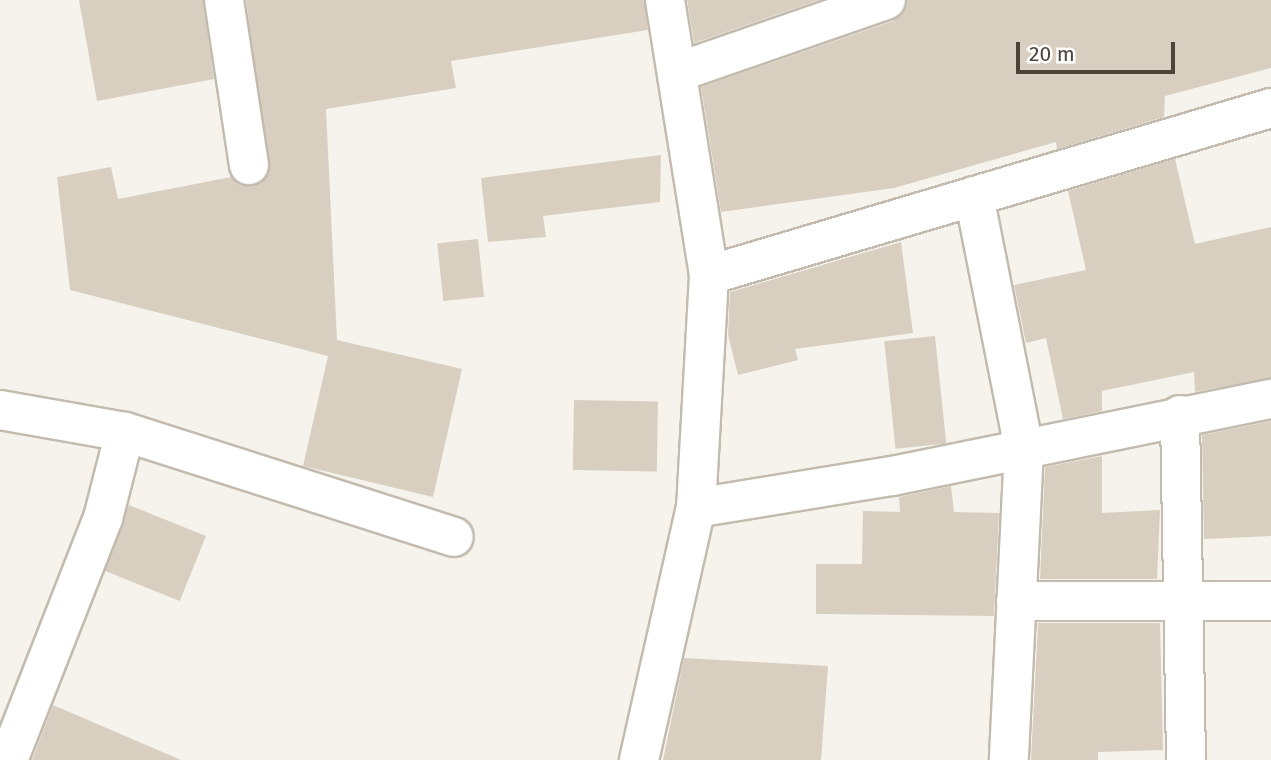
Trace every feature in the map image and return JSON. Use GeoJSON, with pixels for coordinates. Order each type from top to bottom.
{"type":"FeatureCollection","features":[{"type":"Feature","properties":{"kind":"street"},"geometry":{"type":"LineString","coordinates":[[224,0],[249,165]]}},
{"type":"Feature","properties":{"kind":"street"},"geometry":{"type":"LineString","coordinates":[[639,760],[696,508],[709,275],[665,0]]}},
{"type":"Feature","properties":{"kind":"street"},"geometry":{"type":"LineString","coordinates":[[678,72],[886,0]]}},
{"type":"Feature","properties":{"kind":"street"},"geometry":{"type":"LineString","coordinates":[[709,275],[1271,108]]}},
{"type":"Feature","properties":{"kind":"street"},"geometry":{"type":"LineString","coordinates":[[974,196],[1024,449],[1009,760]]}},
{"type":"Feature","properties":{"kind":"street"},"geometry":{"type":"LineString","coordinates":[[696,508],[1024,449],[1180,415],[1271,399]]}},
{"type":"Feature","properties":{"kind":"street"},"geometry":{"type":"LineString","coordinates":[[0,410],[125,432],[454,537]]}},
{"type":"Feature","properties":{"kind":"street"},"geometry":{"type":"LineString","coordinates":[[1180,415],[1186,760]]}},
{"type":"Feature","properties":{"kind":"street"},"geometry":{"type":"LineString","coordinates":[[8,760],[103,518],[125,432]]}},
{"type":"Feature","properties":{"kind":"street"},"geometry":{"type":"LineString","coordinates":[[1016,601],[1271,601]]}},
{"type":"Feature","properties":{"kind":"building"},"geometry":{"type":"Polygon","coordinates":[[[79,0],[203,0],[214,79],[97,101],[79,0]]]}},
{"type":"Feature","properties":{"kind":"building"},"geometry":{"type":"Polygon","coordinates":[[[246,0],[644,0],[648,30],[451,61],[456,88],[326,109],[337,340],[462,369],[433,497],[303,466],[328,356],[70,290],[57,177],[111,167],[118,199],[231,177],[253,186],[269,174],[246,0]]]}},
{"type":"Feature","properties":{"kind":"building"},"geometry":{"type":"Polygon","coordinates":[[[687,0],[819,0],[694,43],[687,0]]]}},
{"type":"Feature","properties":{"kind":"building"},"geometry":{"type":"Polygon","coordinates":[[[907,0],[1271,0],[1271,68],[1165,96],[1164,117],[1057,149],[1056,142],[894,188],[721,212],[701,87],[893,21],[907,0]]]}},
{"type":"Feature","properties":{"kind":"building"},"geometry":{"type":"Polygon","coordinates":[[[661,155],[660,202],[543,216],[546,237],[488,242],[481,178],[661,155]]]}},
{"type":"Feature","properties":{"kind":"building"},"geometry":{"type":"Polygon","coordinates":[[[1175,159],[1195,244],[1271,227],[1271,378],[1195,392],[1194,372],[1102,391],[1102,411],[1063,419],[1046,338],[1026,343],[1014,285],[1086,270],[1068,191],[1175,159]]]}},
{"type":"Feature","properties":{"kind":"building"},"geometry":{"type":"Polygon","coordinates":[[[478,239],[484,297],[443,301],[437,243],[478,239]]]}},
{"type":"Feature","properties":{"kind":"building"},"geometry":{"type":"Polygon","coordinates":[[[901,242],[913,333],[795,349],[798,360],[738,375],[728,335],[730,292],[901,242]]]}},
{"type":"Feature","properties":{"kind":"building"},"geometry":{"type":"Polygon","coordinates":[[[935,336],[946,443],[896,449],[884,341],[935,336]]]}},
{"type":"Feature","properties":{"kind":"building"},"geometry":{"type":"Polygon","coordinates":[[[574,400],[658,401],[657,471],[573,470],[574,400]]]}},
{"type":"Feature","properties":{"kind":"building"},"geometry":{"type":"Polygon","coordinates":[[[1271,421],[1271,536],[1204,539],[1202,435],[1271,421]]]}},
{"type":"Feature","properties":{"kind":"building"},"geometry":{"type":"Polygon","coordinates":[[[1102,456],[1102,513],[1160,510],[1157,579],[1040,579],[1045,467],[1102,456]]]}},
{"type":"Feature","properties":{"kind":"building"},"geometry":{"type":"Polygon","coordinates":[[[951,486],[954,512],[999,513],[994,616],[816,614],[816,564],[862,564],[863,511],[900,512],[899,497],[951,486]]]}},
{"type":"Feature","properties":{"kind":"building"},"geometry":{"type":"Polygon","coordinates":[[[129,505],[206,536],[180,601],[103,570],[129,505]]]}},
{"type":"Feature","properties":{"kind":"building"},"geometry":{"type":"Polygon","coordinates":[[[1038,623],[1160,623],[1163,750],[1098,752],[1098,760],[1031,760],[1038,623]]]}},
{"type":"Feature","properties":{"kind":"building"},"geometry":{"type":"Polygon","coordinates":[[[684,658],[828,666],[821,760],[663,760],[684,658]]]}},
{"type":"Feature","properties":{"kind":"building"},"geometry":{"type":"Polygon","coordinates":[[[53,705],[181,760],[32,760],[53,705]]]}}]}
